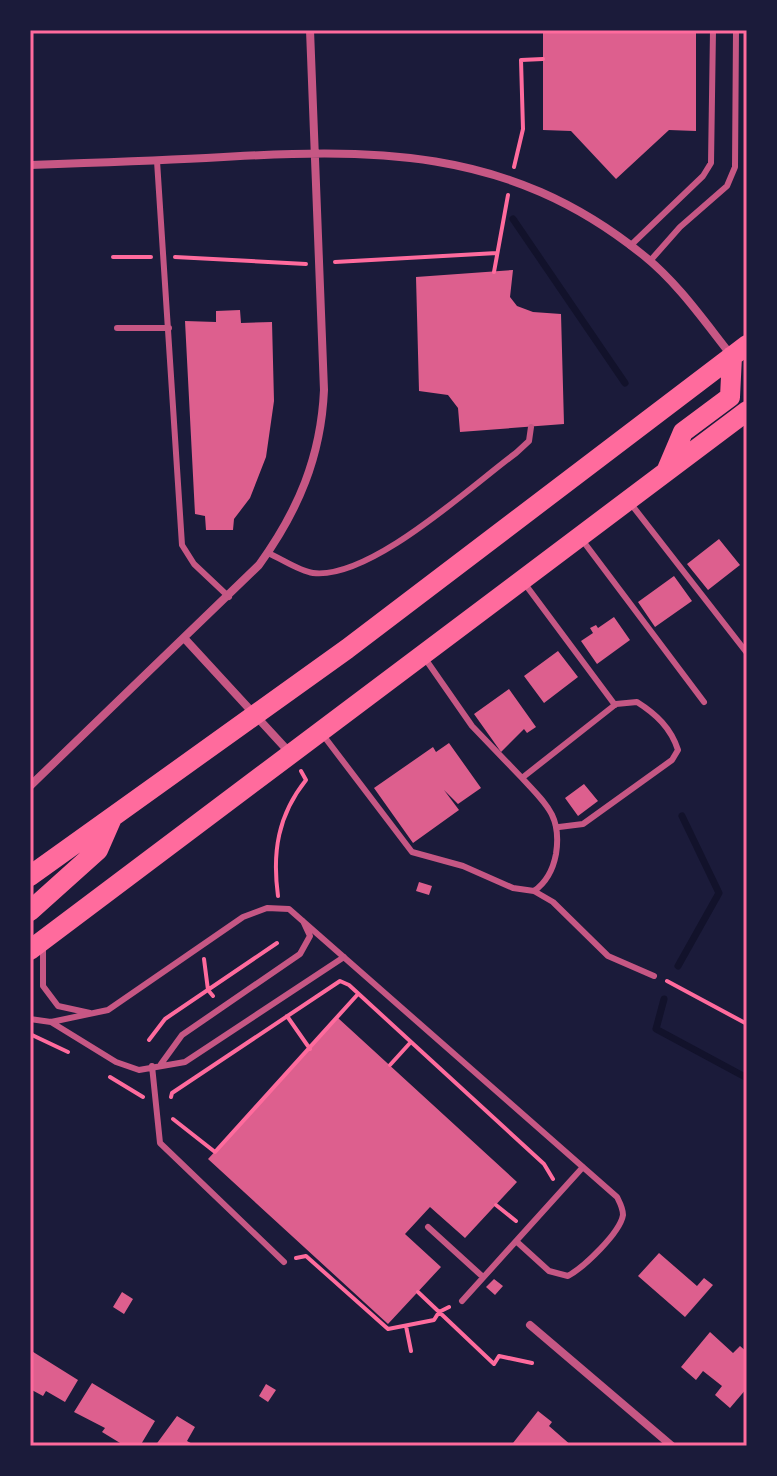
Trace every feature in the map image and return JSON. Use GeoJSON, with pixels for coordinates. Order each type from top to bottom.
{"type":"FeatureCollection","features":[{"type":"Feature","properties":{"kind":"main road"},"geometry":{"type":"LineString","coordinates":[[665,473],[683,432],[730,397],[739,350]]}},
{"type":"Feature","properties":{"kind":"main road"},"geometry":{"type":"LineString","coordinates":[[30,876],[257,715],[739,350]]}},
{"type":"Feature","properties":{"kind":"main road"},"geometry":{"type":"LineString","coordinates":[[36,946],[296,763],[321,732],[747,411]]}},
{"type":"Feature","properties":{"kind":"main road"},"geometry":{"type":"LineString","coordinates":[[30,911],[98,850],[112,818]]}},
{"type":"Feature","properties":{"kind":"street"},"geometry":{"type":"LineString","coordinates":[[30,786],[229,597],[268,553],[306,483],[322,418],[310,30]]}},
{"type":"Feature","properties":{"kind":"street"},"geometry":{"type":"LineString","coordinates":[[30,165],[315,152],[431,158],[495,174],[573,208],[630,246],[650,261],[739,350]]}},
{"type":"Feature","properties":{"kind":"street"},"geometry":{"type":"LineString","coordinates":[[185,639],[257,715],[296,763]]}},
{"type":"Feature","properties":{"kind":"street"},"geometry":{"type":"LineString","coordinates":[[530,1325],[672,1446]]}},
{"type":"Feature","properties":{"kind":"lane"},"geometry":{"type":"LineString","coordinates":[[630,246],[703,176],[711,163],[713,30]]}},
{"type":"Feature","properties":{"kind":"lane"},"geometry":{"type":"LineString","coordinates":[[650,261],[680,227],[727,186],[735,167],[736,30]]}},
{"type":"Feature","properties":{"kind":"lane"},"geometry":{"type":"LineString","coordinates":[[157,161],[182,545],[194,564],[229,597]]}},
{"type":"Feature","properties":{"kind":"lane"},"geometry":{"type":"LineString","coordinates":[[117,328],[169,328]]}},
{"type":"Feature","properties":{"kind":"lane"},"geometry":{"type":"LineString","coordinates":[[268,553],[312,573],[341,572],[377,557],[516,453],[529,441],[531,427]]}},
{"type":"Feature","properties":{"kind":"lane"},"geometry":{"type":"LineString","coordinates":[[629,501],[747,653]]}},
{"type":"Feature","properties":{"kind":"lane"},"geometry":{"type":"LineString","coordinates":[[581,538],[704,702]]}},
{"type":"Feature","properties":{"kind":"lane"},"geometry":{"type":"LineString","coordinates":[[523,581],[615,705]]}},
{"type":"Feature","properties":{"kind":"lane"},"geometry":{"type":"LineString","coordinates":[[423,656],[472,726],[548,806],[559,827],[554,867],[534,891]]}},
{"type":"Feature","properties":{"kind":"lane"},"geometry":{"type":"LineString","coordinates":[[522,778],[615,705],[637,702],[656,714],[674,737],[678,750],[672,760],[583,824],[559,827]]}},
{"type":"Feature","properties":{"kind":"lane"},"geometry":{"type":"LineString","coordinates":[[321,732],[412,852],[437,856],[513,888],[534,891],[553,902],[608,956],[654,976]]}},
{"type":"Feature","properties":{"kind":"lane"},"geometry":{"type":"LineString","coordinates":[[30,1019],[51,1022],[116,1006],[243,917],[280,906],[299,914],[617,1197],[624,1211],[621,1222],[584,1267],[568,1276],[549,1271],[516,1241]]}},
{"type":"Feature","properties":{"kind":"lane"},"geometry":{"type":"LineString","coordinates":[[161,1064],[182,1035],[300,954],[310,936],[299,914]]}},
{"type":"Feature","properties":{"kind":"lane"},"geometry":{"type":"LineString","coordinates":[[36,946],[43,986],[58,1006],[93,1014]]}},
{"type":"Feature","properties":{"kind":"lane"},"geometry":{"type":"LineString","coordinates":[[51,1022],[116,1062],[139,1070],[185,1062],[344,957]]}},
{"type":"Feature","properties":{"kind":"lane"},"geometry":{"type":"LineString","coordinates":[[152,1066],[160,1143],[284,1262]]}},
{"type":"Feature","properties":{"kind":"lane"},"geometry":{"type":"LineString","coordinates":[[462,1301],[583,1167]]}},
{"type":"Feature","properties":{"kind":"lane"},"geometry":{"type":"LineString","coordinates":[[428,1227],[483,1277]]}},
{"type":"Feature","properties":{"kind":"path"},"geometry":{"type":"LineString","coordinates":[[512,175],[523,129],[521,60],[543,59]]}},
{"type":"Feature","properties":{"kind":"path"},"geometry":{"type":"LineString","coordinates":[[494,272],[509,191]]}},
{"type":"Feature","properties":{"kind":"path"},"geometry":{"type":"LineString","coordinates":[[280,906],[277,832],[293,796],[306,780],[296,763]]}},
{"type":"Feature","properties":{"kind":"path"},"geometry":{"type":"LineString","coordinates":[[149,1040],[165,1019],[277,943]]}},
{"type":"Feature","properties":{"kind":"path"},"geometry":{"type":"LineString","coordinates":[[202,945],[208,990],[215,998]]}},
{"type":"Feature","properties":{"kind":"path"},"geometry":{"type":"LineString","coordinates":[[654,976],[682,987],[747,1024]]}},
{"type":"Feature","properties":{"kind":"path"},"geometry":{"type":"LineString","coordinates":[[100,1071],[158,1107],[215,1152],[370,980]]}},
{"type":"Feature","properties":{"kind":"path"},"geometry":{"type":"LineString","coordinates":[[168,1115],[172,1093],[340,981],[349,985],[544,1164],[554,1182]]}},
{"type":"Feature","properties":{"kind":"path"},"geometry":{"type":"LineString","coordinates":[[287,1016],[310,1049]]}},
{"type":"Feature","properties":{"kind":"path"},"geometry":{"type":"LineString","coordinates":[[30,1034],[76,1057]]}},
{"type":"Feature","properties":{"kind":"path"},"geometry":{"type":"LineString","coordinates":[[390,1065],[410,1043]]}},
{"type":"Feature","properties":{"kind":"path"},"geometry":{"type":"LineString","coordinates":[[496,1205],[517,1223]]}},
{"type":"Feature","properties":{"kind":"path"},"geometry":{"type":"LineString","coordinates":[[516,1241],[511,1230],[526,1213]]}},
{"type":"Feature","properties":{"kind":"path"},"geometry":{"type":"LineString","coordinates":[[306,1256],[388,1329],[434,1320],[439,1312],[462,1301]]}},
{"type":"Feature","properties":{"kind":"path"},"geometry":{"type":"LineString","coordinates":[[418,1292],[494,1364],[499,1356],[532,1363]]}},
{"type":"Feature","properties":{"kind":"path"},"geometry":{"type":"LineString","coordinates":[[406,1325],[411,1351]]}},
{"type":"Feature","properties":{"kind":"building"},"geometry":{"type":"Polygon","coordinates":[[[543,30],[696,30],[696,131],[669,130],[616,179],[571,131],[543,130],[543,30]]]}},
{"type":"Feature","properties":{"kind":"building"},"geometry":{"type":"Polygon","coordinates":[[[513,270],[510,297],[517,306],[533,312],[561,314],[564,424],[460,432],[458,408],[448,395],[419,391],[416,277],[513,270]]]}},
{"type":"Feature","properties":{"kind":"building"},"geometry":{"type":"Polygon","coordinates":[[[240,310],[241,323],[272,322],[274,401],[266,457],[250,498],[234,519],[233,530],[206,530],[205,516],[195,514],[185,321],[216,322],[216,311],[240,310]]]}},
{"type":"Feature","properties":{"kind":"building"},"geometry":{"type":"Polygon","coordinates":[[[719,539],[740,565],[708,590],[687,564],[719,539]]]}},
{"type":"Feature","properties":{"kind":"building"},"geometry":{"type":"Polygon","coordinates":[[[674,576],[692,601],[655,627],[638,602],[674,576]]]}},
{"type":"Feature","properties":{"kind":"building"},"geometry":{"type":"Polygon","coordinates":[[[614,617],[630,640],[597,664],[581,641],[593,633],[590,628],[596,625],[598,628],[614,617]]]}},
{"type":"Feature","properties":{"kind":"building"},"geometry":{"type":"Polygon","coordinates":[[[558,651],[578,677],[544,703],[524,676],[558,651]]]}},
{"type":"Feature","properties":{"kind":"building"},"geometry":{"type":"Polygon","coordinates":[[[509,689],[536,727],[527,733],[524,729],[501,752],[474,714],[509,689]]]}},
{"type":"Feature","properties":{"kind":"building"},"geometry":{"type":"Polygon","coordinates":[[[449,743],[481,788],[458,804],[444,790],[459,810],[413,843],[374,788],[433,747],[436,752],[449,743]]]}},
{"type":"Feature","properties":{"kind":"building"},"geometry":{"type":"Polygon","coordinates":[[[584,784],[598,801],[578,816],[565,798],[584,784]]]}},
{"type":"Feature","properties":{"kind":"building"},"geometry":{"type":"Polygon","coordinates":[[[419,882],[432,886],[429,895],[416,891],[419,882]]]}},
{"type":"Feature","properties":{"kind":"building"},"geometry":{"type":"Polygon","coordinates":[[[338,1018],[517,1182],[465,1238],[430,1207],[405,1234],[441,1267],[388,1324],[208,1159],[338,1018]]]}},
{"type":"Feature","properties":{"kind":"building"},"geometry":{"type":"Polygon","coordinates":[[[659,1253],[697,1286],[704,1278],[713,1285],[685,1317],[638,1276],[659,1253]]]}},
{"type":"Feature","properties":{"kind":"building"},"geometry":{"type":"Polygon","coordinates":[[[494,1279],[503,1286],[495,1295],[486,1287],[494,1279]]]}},
{"type":"Feature","properties":{"kind":"building"},"geometry":{"type":"Polygon","coordinates":[[[122,1292],[133,1299],[124,1314],[113,1307],[122,1292]]]}},
{"type":"Feature","properties":{"kind":"building"},"geometry":{"type":"Polygon","coordinates":[[[710,1332],[733,1353],[740,1346],[747,1352],[747,1388],[730,1408],[715,1395],[722,1386],[703,1371],[696,1380],[681,1367],[710,1332]]]}},
{"type":"Feature","properties":{"kind":"building"},"geometry":{"type":"Polygon","coordinates":[[[30,1350],[78,1380],[65,1402],[46,1391],[43,1396],[30,1389],[30,1350]]]}},
{"type":"Feature","properties":{"kind":"building"},"geometry":{"type":"Polygon","coordinates":[[[92,1383],[155,1421],[140,1446],[125,1446],[102,1432],[105,1428],[74,1412],[92,1383]]]}},
{"type":"Feature","properties":{"kind":"building"},"geometry":{"type":"Polygon","coordinates":[[[266,1384],[276,1390],[268,1402],[259,1396],[266,1384]]]}},
{"type":"Feature","properties":{"kind":"building"},"geometry":{"type":"Polygon","coordinates":[[[538,1411],[552,1422],[549,1426],[572,1446],[516,1446],[513,1443],[538,1411]]]}},
{"type":"Feature","properties":{"kind":"building"},"geometry":{"type":"Polygon","coordinates":[[[177,1416],[195,1427],[187,1441],[196,1446],[155,1446],[177,1416]]]}},
{"type":"Feature","properties":{"kind":"waterway"},"geometry":{"type":"LineString","coordinates":[[513,219],[625,383]]}},
{"type":"Feature","properties":{"kind":"waterway"},"geometry":{"type":"LineString","coordinates":[[678,966],[719,893],[682,816]]}},
{"type":"Feature","properties":{"kind":"waterway"},"geometry":{"type":"LineString","coordinates":[[664,999],[656,1029],[747,1078]]}}]}
